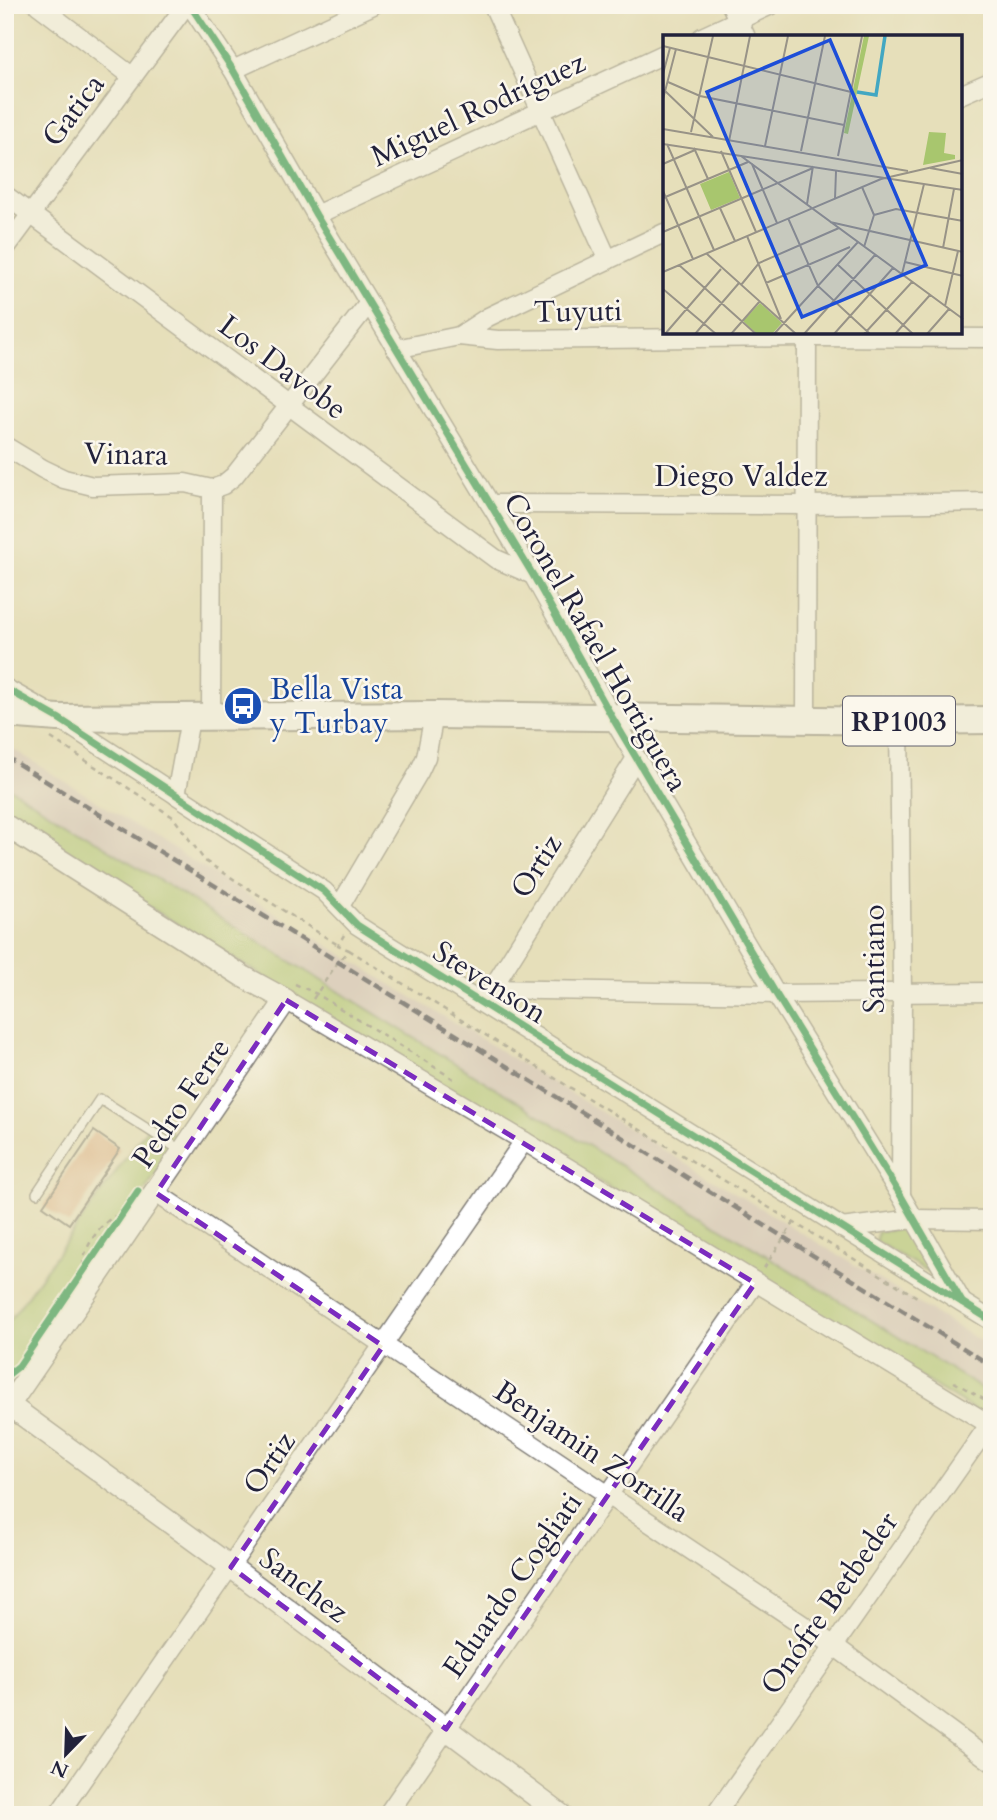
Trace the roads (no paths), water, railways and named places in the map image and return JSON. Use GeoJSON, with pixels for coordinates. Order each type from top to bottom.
{"type":"FeatureCollection","features":[{"type":"Feature","properties":{"kind":"main road","name":"RP1003"},"geometry":{"type":"LineString","coordinates":[[5,714],[51,727],[201,719],[434,715],[992,720]]}},
{"type":"Feature","properties":{"kind":"street"},"geometry":{"type":"LineString","coordinates":[[38,5],[133,77]]}},
{"type":"Feature","properties":{"kind":"street","name":"Gatica"},"geometry":{"type":"LineString","coordinates":[[5,248],[188,5]]}},
{"type":"Feature","properties":{"kind":"street","name":"Coronel Rafael Hortiguera"},"geometry":{"type":"LineString","coordinates":[[188,5],[233,70],[316,215],[533,575],[636,758],[962,1301]]}},
{"type":"Feature","properties":{"kind":"street"},"geometry":{"type":"LineString","coordinates":[[233,70],[373,5]]}},
{"type":"Feature","properties":{"kind":"street"},"geometry":{"type":"LineString","coordinates":[[493,5],[608,260]]}},
{"type":"Feature","properties":{"kind":"street"},"geometry":{"type":"LineString","coordinates":[[706,35],[771,5]]}},
{"type":"Feature","properties":{"kind":"street","name":"Miguel Rodríguez"},"geometry":{"type":"LineString","coordinates":[[316,215],[663,54]]}},
{"type":"Feature","properties":{"kind":"street"},"geometry":{"type":"LineString","coordinates":[[962,94],[992,81]]}},
{"type":"Feature","properties":{"kind":"street","name":"Los Davobe"},"geometry":{"type":"LineString","coordinates":[[5,195],[496,559],[533,575]]}},
{"type":"Feature","properties":{"kind":"street"},"geometry":{"type":"LineString","coordinates":[[396,349],[459,336],[488,317],[663,233]]}},
{"type":"Feature","properties":{"kind":"street"},"geometry":{"type":"LineString","coordinates":[[176,795],[201,719],[212,489],[223,485],[233,476],[369,303]]}},
{"type":"Feature","properties":{"kind":"street"},"geometry":{"type":"LineString","coordinates":[[806,720],[808,335]]}},
{"type":"Feature","properties":{"kind":"street","name":"Tuyuti"},"geometry":{"type":"LineString","coordinates":[[459,336],[498,340],[808,335],[992,338]]}},
{"type":"Feature","properties":{"kind":"street","name":"Vinara"},"geometry":{"type":"LineString","coordinates":[[5,446],[43,469],[78,484],[93,486],[185,483],[212,489]]}},
{"type":"Feature","properties":{"kind":"street","name":"Diego Valdez"},"geometry":{"type":"LineString","coordinates":[[490,504],[807,505],[992,502]]}},
{"type":"Feature","properties":{"kind":"street","name":"Stevenson"},"geometry":{"type":"LineString","coordinates":[[5,688],[51,727],[176,795],[324,891],[346,913],[384,943],[487,997],[804,1206],[992,1321]]}},
{"type":"Feature","properties":{"kind":"street"},"geometry":{"type":"LineString","coordinates":[[346,913],[426,757],[434,715]]}},
{"type":"Feature","properties":{"kind":"street","name":"Santiano"},"geometry":{"type":"LineString","coordinates":[[899,721],[901,1196]]}},
{"type":"Feature","properties":{"kind":"street","name":"Ortiz"},"geometry":{"type":"LineString","coordinates":[[487,997],[636,758]]}},
{"type":"Feature","properties":{"kind":"street"},"geometry":{"type":"LineString","coordinates":[[5,825],[244,977],[524,1141],[990,1425]]}},
{"type":"Feature","properties":{"kind":"street"},"geometry":{"type":"LineString","coordinates":[[487,997],[992,992]]}},
{"type":"Feature","properties":{"kind":"street","name":"Pedro Ferre"},"geometry":{"type":"LineString","coordinates":[[7,1408],[184,1152],[295,1005]]}},
{"type":"Feature","properties":{"kind":"street","name":"Ortiz"},"geometry":{"type":"LineString","coordinates":[[58,1815],[524,1141]]}},
{"type":"Feature","properties":{"kind":"street","name":"Benjamin Zorrilla"},"geometry":{"type":"LineString","coordinates":[[156,1193],[833,1645],[992,1762]]}},
{"type":"Feature","properties":{"kind":"street"},"geometry":{"type":"LineString","coordinates":[[841,1228],[914,1219],[992,1220]]}},
{"type":"Feature","properties":{"kind":"street","name":"Eduardo Cogliati"},"geometry":{"type":"LineString","coordinates":[[387,1815],[755,1283]]}},
{"type":"Feature","properties":{"kind":"street","name":"Sanchez"},"geometry":{"type":"LineString","coordinates":[[7,1408],[231,1567],[562,1815]]}},
{"type":"Feature","properties":{"kind":"street","name":"Onófre Betbeder"},"geometry":{"type":"LineString","coordinates":[[716,1815],[990,1425]]}},
{"type":"Feature","properties":{"kind":"lane"},"geometry":{"type":"LineString","coordinates":[[37,1193],[100,1099],[184,1152]]}},
{"type":"Feature","properties":{"kind":"railway"},"geometry":{"type":"LineString","coordinates":[[5,756],[992,1366]]}},
{"type":"Feature","properties":{"kind":"place","name":"Bella Vista y Turbay"},"geometry":{"type":"Point","coordinates":[243,706]}}]}
